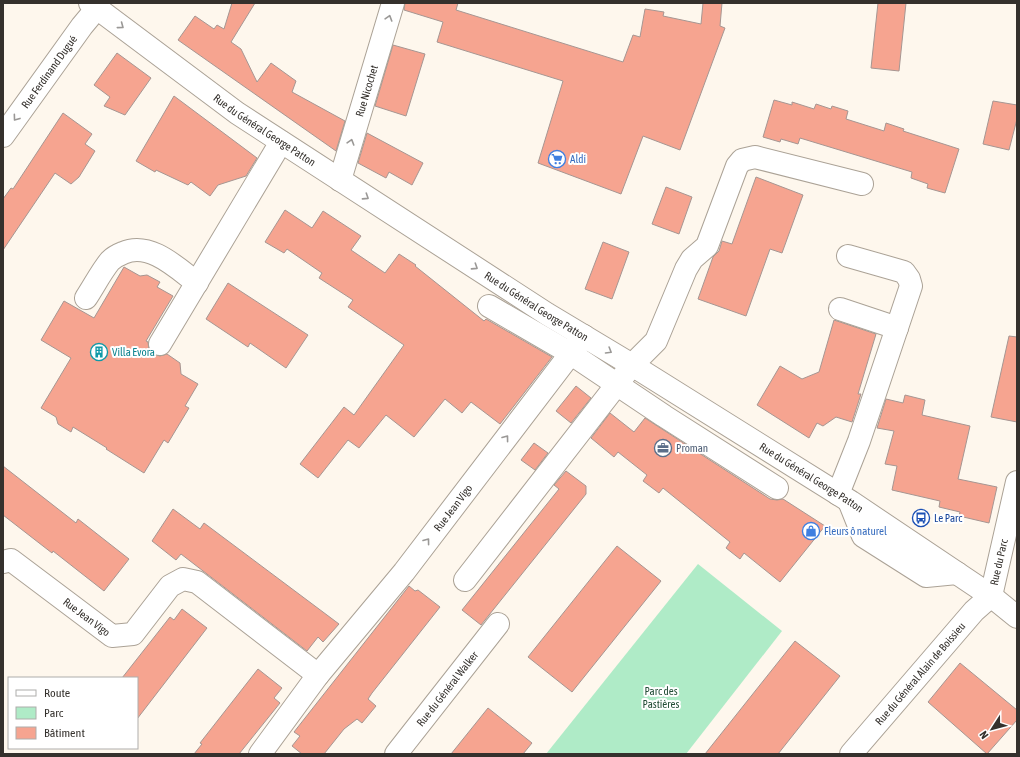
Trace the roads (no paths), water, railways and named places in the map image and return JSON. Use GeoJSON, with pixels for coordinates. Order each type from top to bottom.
{"type":"FeatureCollection","features":[{"type":"Feature","properties":{"kind":"street","name":"Rue Nicochet"},"geometry":{"type":"LineString","coordinates":[[340,180],[393,3]]}},
{"type":"Feature","properties":{"kind":"street","name":"Rue du Général George Patton"},"geometry":{"type":"LineString","coordinates":[[93,5],[237,113],[547,314],[632,365],[844,498],[991,596],[1017,617]]}},
{"type":"Feature","properties":{"kind":"street","name":"Rue Ferdinand Dugué"},"geometry":{"type":"LineString","coordinates":[[3,136],[77,33],[93,5]]}},
{"type":"Feature","properties":{"kind":"street"},"geometry":{"type":"LineString","coordinates":[[160,344],[282,142]]}},
{"type":"Feature","properties":{"kind":"street"},"geometry":{"type":"LineString","coordinates":[[465,580],[632,365],[656,341],[686,269],[692,259],[707,246],[737,166],[742,160],[755,157],[862,184]]}},
{"type":"Feature","properties":{"kind":"street"},"geometry":{"type":"LineString","coordinates":[[86,298],[110,260],[126,252],[138,250],[151,252],[167,261],[197,282]]}},
{"type":"Feature","properties":{"kind":"street"},"geometry":{"type":"LineString","coordinates":[[844,498],[859,441],[911,286],[909,279],[904,272],[848,256]]}},
{"type":"Feature","properties":{"kind":"street"},"geometry":{"type":"LineString","coordinates":[[489,306],[570,353],[777,488]]}},
{"type":"Feature","properties":{"kind":"street"},"geometry":{"type":"LineString","coordinates":[[840,309],[897,328]]}},
{"type":"Feature","properties":{"kind":"street","name":"Rue Jean Vigo"},"geometry":{"type":"LineString","coordinates":[[260,754],[318,675],[404,572],[584,336]]}},
{"type":"Feature","properties":{"kind":"street","name":"Rue du Parc"},"geometry":{"type":"LineString","coordinates":[[991,596],[1017,482]]}},
{"type":"Feature","properties":{"kind":"street","name":"Rue Jean Vigo"},"geometry":{"type":"LineString","coordinates":[[3,562],[11,560],[112,636],[133,634],[170,586],[183,579],[197,582],[318,675]]}},
{"type":"Feature","properties":{"kind":"street","name":"Rue du Général Alain de Boissieu"},"geometry":{"type":"LineString","coordinates":[[852,754],[974,611],[991,596]]}},
{"type":"Feature","properties":{"kind":"street","name":"Rue du Général Walker"},"geometry":{"type":"LineString","coordinates":[[396,754],[498,624]]}},
{"type":"Feature","properties":{"kind":"place","name":"Aldi"},"geometry":{"type":"Point","coordinates":[557,159]}},
{"type":"Feature","properties":{"kind":"place","name":"Villa Evora"},"geometry":{"type":"Point","coordinates":[99,352]}},
{"type":"Feature","properties":{"kind":"place","name":"Proman"},"geometry":{"type":"Point","coordinates":[663,448]}},
{"type":"Feature","properties":{"kind":"place","name":"Le Parc"},"geometry":{"type":"Point","coordinates":[921,518]}},
{"type":"Feature","properties":{"kind":"place","name":"Fleurs ô naturel"},"geometry":{"type":"Point","coordinates":[811,531]}},
{"type":"Feature","properties":{"kind":"park label","name":"Parc des Pastières"},"geometry":{"type":"Point","coordinates":[661,697]}}]}
